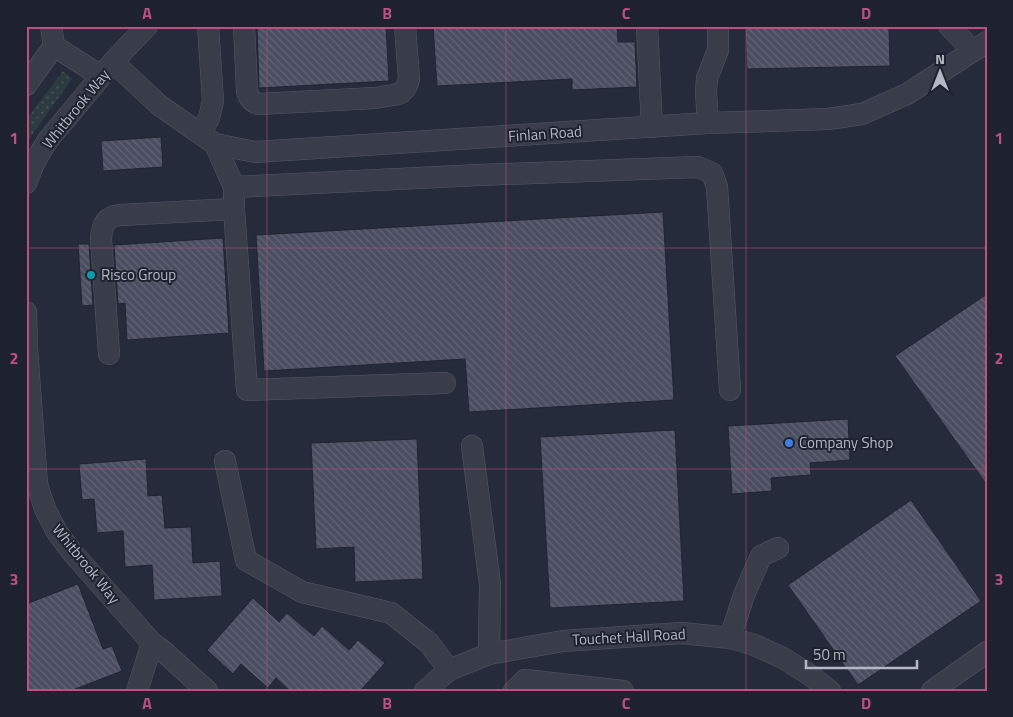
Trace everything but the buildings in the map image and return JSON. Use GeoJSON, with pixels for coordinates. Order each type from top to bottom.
{"type":"FeatureCollection","features":[{"type":"Feature","properties":{"kind":"street","name":"Whitbrook Way"},"geometry":{"type":"LineString","coordinates":[[107,69],[132,26]]}},
{"type":"Feature","properties":{"kind":"street","name":"Whitbrook Way"},"geometry":{"type":"LineString","coordinates":[[26,183],[48,140],[107,69],[147,26]]}},
{"type":"Feature","properties":{"kind":"street"},"geometry":{"type":"LineString","coordinates":[[208,26],[213,101],[207,139],[234,187],[247,390],[445,383]]}},
{"type":"Feature","properties":{"kind":"street"},"geometry":{"type":"LineString","coordinates":[[244,26],[247,91],[253,102],[258,104],[375,98],[401,93],[408,79],[404,26]]}},
{"type":"Feature","properties":{"kind":"street"},"geometry":{"type":"LineString","coordinates":[[647,26],[652,127]]}},
{"type":"Feature","properties":{"kind":"street"},"geometry":{"type":"LineString","coordinates":[[708,123],[707,78],[718,50],[718,26]]}},
{"type":"Feature","properties":{"kind":"street"},"geometry":{"type":"LineString","coordinates":[[949,26],[980,46]]}},
{"type":"Feature","properties":{"kind":"street","name":"Finlan Road"},"geometry":{"type":"LineString","coordinates":[[52,36],[107,69],[207,139],[255,152],[708,123],[828,119],[862,114],[907,94],[980,46]]}},
{"type":"Feature","properties":{"kind":"street"},"geometry":{"type":"LineString","coordinates":[[26,84],[52,36]]}},
{"type":"Feature","properties":{"kind":"street"},"geometry":{"type":"LineString","coordinates":[[234,187],[698,166],[712,173],[717,187],[730,390]]}},
{"type":"Feature","properties":{"kind":"street"},"geometry":{"type":"LineString","coordinates":[[108,354],[101,239],[102,228],[107,220],[112,216],[120,215],[234,209]]}},
{"type":"Feature","properties":{"kind":"street","name":"Whitbrook Way"},"geometry":{"type":"LineString","coordinates":[[26,312],[37,484],[34,505],[45,509],[57,532],[72,552],[157,647],[207,691]]}},
{"type":"Feature","properties":{"kind":"street"},"geometry":{"type":"LineString","coordinates":[[472,446],[490,584],[489,654]]}},
{"type":"Feature","properties":{"kind":"street"},"geometry":{"type":"LineString","coordinates":[[225,461],[246,560],[302,592],[391,613],[429,643],[449,670]]}},
{"type":"Feature","properties":{"kind":"street"},"geometry":{"type":"LineString","coordinates":[[730,638],[744,594],[761,556],[778,548]]}},
{"type":"Feature","properties":{"kind":"street","name":"Touchet Hall Road"},"geometry":{"type":"LineString","coordinates":[[425,691],[449,670],[489,654],[563,641],[682,633],[730,638],[752,644],[783,658],[810,675],[830,691]]}},
{"type":"Feature","properties":{"kind":"street"},"geometry":{"type":"LineString","coordinates":[[137,691],[157,647]]}},
{"type":"Feature","properties":{"kind":"street"},"geometry":{"type":"LineString","coordinates":[[932,691],[987,652]]}},
{"type":"Feature","properties":{"kind":"street"},"geometry":{"type":"LineString","coordinates":[[514,691],[524,680],[624,691]]}},
{"type":"Feature","properties":{"kind":"shaded area"},"geometry":{"type":"Polygon","coordinates":[[[63,71],[72,79],[26,143],[26,120],[63,71]]]}},
{"type":"Feature","properties":{"kind":"place","name":"Risco Group"},"geometry":{"type":"Point","coordinates":[91,275]}},
{"type":"Feature","properties":{"kind":"place","name":"Company Shop"},"geometry":{"type":"Point","coordinates":[789,443]}}]}
